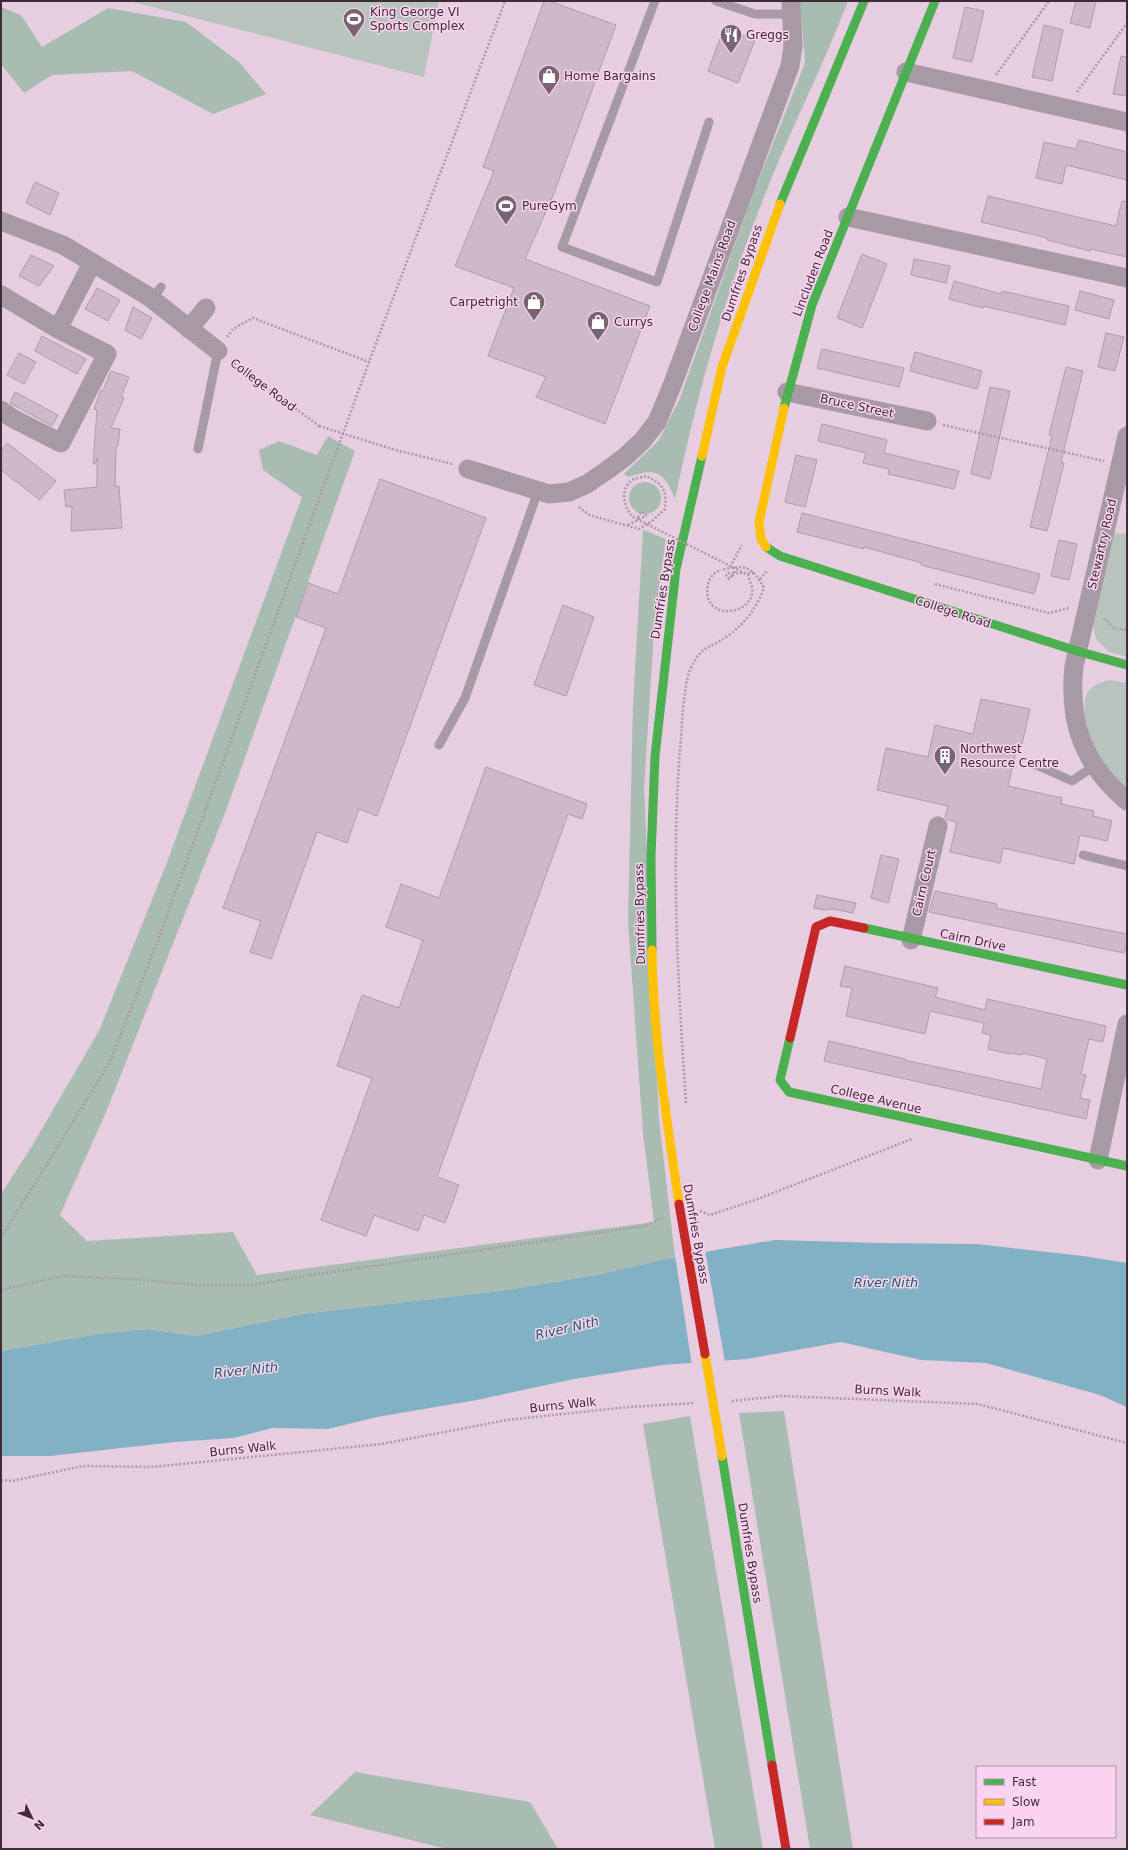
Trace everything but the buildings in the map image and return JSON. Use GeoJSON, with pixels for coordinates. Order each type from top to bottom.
{"type":"FeatureCollection","features":[{"type":"Feature","properties":{"kind":"main road","name":"Dumfries Bypass"},"geometry":{"type":"LineString","coordinates":[[786,1849],[679,1204],[662,1080],[653,979],[651,857],[655,756],[676,569],[722,367],[786,186],[864,1]]}},
{"type":"Feature","properties":{"kind":"main road","name":"Lincluden Road"},"geometry":{"type":"LineString","coordinates":[[780,556],[765,548],[761,541],[758,528],[787,392],[812,305],[935,1]]}},
{"type":"Feature","properties":{"kind":"main road","name":"College Road"},"geometry":{"type":"LineString","coordinates":[[780,556],[1077,652],[1127,665]]}},
{"type":"Feature","properties":{"kind":"main road","name":"Cairn Drive"},"geometry":{"type":"LineString","coordinates":[[816,927],[830,921],[911,940],[1127,985]]}},
{"type":"Feature","properties":{"kind":"main road","name":"College Avenue"},"geometry":{"type":"LineString","coordinates":[[816,927],[780,1080],[789,1092],[1127,1166]]}},
{"type":"Feature","properties":{"kind":"street","name":"College Mains Road"},"geometry":{"type":"LineString","coordinates":[[544,492],[569,492],[587,484],[625,457],[642,442],[657,422],[673,383],[790,66],[794,47],[792,8]]}},
{"type":"Feature","properties":{"kind":"street"},"geometry":{"type":"LineString","coordinates":[[906,72],[1127,122]]}},
{"type":"Feature","properties":{"kind":"street"},"geometry":{"type":"LineString","coordinates":[[848,217],[1127,278]]}},
{"type":"Feature","properties":{"kind":"street","name":"College Road"},"geometry":{"type":"LineString","coordinates":[[1,221],[63,245],[92,262],[157,293],[189,329],[218,351]]}},
{"type":"Feature","properties":{"kind":"street"},"geometry":{"type":"LineString","coordinates":[[58,329],[92,262]]}},
{"type":"Feature","properties":{"kind":"street"},"geometry":{"type":"LineString","coordinates":[[1,294],[58,329],[107,354],[61,443],[12,418],[1,410]]}},
{"type":"Feature","properties":{"kind":"street"},"geometry":{"type":"LineString","coordinates":[[189,329],[206,308]]}},
{"type":"Feature","properties":{"kind":"street","name":"Bruce Street"},"geometry":{"type":"LineString","coordinates":[[787,392],[927,421]]}},
{"type":"Feature","properties":{"kind":"street","name":"Stewartry Road"},"geometry":{"type":"LineString","coordinates":[[1127,436],[1088,601],[1072,681],[1074,716],[1078,734],[1094,766],[1104,780],[1127,801]]}},
{"type":"Feature","properties":{"kind":"street"},"geometry":{"type":"LineString","coordinates":[[468,469],[544,492]]}},
{"type":"Feature","properties":{"kind":"street","name":"Cairn Court"},"geometry":{"type":"LineString","coordinates":[[911,940],[938,826]]}},
{"type":"Feature","properties":{"kind":"street"},"geometry":{"type":"LineString","coordinates":[[1098,1160],[1127,1024]]}},
{"type":"Feature","properties":{"kind":"lane"},"geometry":{"type":"LineString","coordinates":[[655,1],[562,247],[657,282],[709,122]]}},
{"type":"Feature","properties":{"kind":"lane"},"geometry":{"type":"LineString","coordinates":[[716,1],[755,14],[792,8]]}},
{"type":"Feature","properties":{"kind":"lane"},"geometry":{"type":"LineString","coordinates":[[198,449],[218,351]]}},
{"type":"Feature","properties":{"kind":"lane"},"geometry":{"type":"LineString","coordinates":[[439,745],[465,698],[544,492]]}},
{"type":"Feature","properties":{"kind":"lane"},"geometry":{"type":"LineString","coordinates":[[1034,764],[1072,780],[1094,766]]}},
{"type":"Feature","properties":{"kind":"lane"},"geometry":{"type":"LineString","coordinates":[[1083,855],[1127,866]]}},
{"type":"Feature","properties":{"kind":"path"},"geometry":{"type":"LineString","coordinates":[[1,1238],[110,1062],[158,940],[369,362],[505,1]]}},
{"type":"Feature","properties":{"kind":"path"},"geometry":{"type":"LineString","coordinates":[[985,90],[1049,1]]}},
{"type":"Feature","properties":{"kind":"path"},"geometry":{"type":"LineString","coordinates":[[1065,108],[1127,23]]}},
{"type":"Feature","properties":{"kind":"path"},"geometry":{"type":"LineString","coordinates":[[218,351],[233,329],[253,318],[369,362]]}},
{"type":"Feature","properties":{"kind":"path","name":"College Road"},"geometry":{"type":"LineString","coordinates":[[218,351],[319,426],[392,449],[468,469]]}},
{"type":"Feature","properties":{"kind":"path"},"geometry":{"type":"LineString","coordinates":[[927,421],[1120,465]]}},
{"type":"Feature","properties":{"kind":"path"},"geometry":{"type":"LineString","coordinates":[[576,505],[589,514],[639,529],[652,521],[666,509],[666,495],[659,482],[646,476],[634,479],[625,488],[624,500],[626,510],[637,519],[737,568],[748,575],[752,588],[749,601],[740,608],[729,612],[718,610],[711,604],[706,592],[709,580],[716,572],[721,570],[739,567],[748,568],[760,579],[764,588],[758,604],[743,622],[728,636],[709,645],[697,655],[689,672],[683,712],[678,773],[675,874],[678,994],[687,1107]]}},
{"type":"Feature","properties":{"kind":"path"},"geometry":{"type":"LineString","coordinates":[[627,526],[642,518],[646,514],[643,512],[637,519]]}},
{"type":"Feature","properties":{"kind":"path"},"geometry":{"type":"LineString","coordinates":[[737,568],[732,575],[755,573]]}},
{"type":"Feature","properties":{"kind":"path"},"geometry":{"type":"LineString","coordinates":[[931,583],[1049,613],[1069,609],[1078,598],[1088,601],[1113,628],[1127,630]]}},
{"type":"Feature","properties":{"kind":"path"},"geometry":{"type":"LineString","coordinates":[[699,1210],[710,1215],[755,1200],[908,1141],[935,1124]]}},
{"type":"Feature","properties":{"kind":"path"},"geometry":{"type":"LineString","coordinates":[[1,1290],[62,1276],[132,1279],[196,1285],[253,1285],[644,1226],[665,1217]]}},
{"type":"Feature","properties":{"kind":"path","name":"Burns Walk"},"geometry":{"type":"LineString","coordinates":[[728,1401],[781,1396],[978,1404],[1127,1443]]}},
{"type":"Feature","properties":{"kind":"path","name":"Burns Walk"},"geometry":{"type":"LineString","coordinates":[[1,1480],[12,1481],[84,1466],[152,1467],[382,1444],[507,1420],[629,1407],[698,1403]]}},
{"type":"Feature","properties":{"kind":"shaded area","name":"King George VI Sports Complex"},"geometry":{"type":"Polygon","coordinates":[[[129,1],[439,1],[424,77],[129,1]]]}},
{"type":"Feature","properties":{"kind":"shaded area"},"geometry":{"type":"Polygon","coordinates":[[[1114,533],[1127,534],[1127,657],[1109,652],[1096,639],[1092,621],[1114,533]]]}},
{"type":"Feature","properties":{"kind":"shaded area"},"geometry":{"type":"Polygon","coordinates":[[[1109,680],[1127,683],[1127,789],[1109,772],[1098,755],[1089,731],[1084,707],[1086,697],[1090,689],[1097,684],[1109,680]]]}},
{"type":"Feature","properties":{"kind":"green space"},"geometry":{"type":"Polygon","coordinates":[[[800,1],[848,1],[778,164],[739,263],[703,380],[675,499],[667,483],[658,474],[646,472],[628,477],[624,474],[659,440],[680,398],[753,194],[805,63],[800,1]]]}},
{"type":"Feature","properties":{"kind":"green space"},"geometry":{"type":"Polygon","coordinates":[[[1,7],[21,15],[42,47],[108,8],[186,22],[239,62],[266,94],[213,114],[132,71],[52,75],[24,93],[1,64],[1,7]]]}},
{"type":"Feature","properties":{"kind":"green space"},"geometry":{"type":"Polygon","coordinates":[[[328,436],[355,451],[225,813],[106,1112],[60,1215],[87,1241],[233,1232],[257,1275],[654,1222],[643,1133],[628,922],[633,705],[643,530],[666,539],[655,615],[644,789],[659,1119],[675,1257],[596,1275],[500,1291],[303,1314],[196,1336],[147,1329],[98,1334],[1,1351],[1,1194],[32,1146],[99,1031],[166,865],[302,497],[263,470],[259,450],[279,441],[317,455],[328,436]]]}},
{"type":"Feature","properties":{"kind":"green space"},"geometry":{"type":"Polygon","coordinates":[[[645,482],[651,483],[658,489],[661,498],[660,504],[654,511],[645,514],[639,513],[632,507],[629,498],[630,492],[636,485],[645,482]]]}},
{"type":"Feature","properties":{"kind":"green space"},"geometry":{"type":"Polygon","coordinates":[[[784,1411],[853,1849],[810,1849],[739,1413],[784,1411]]]}},
{"type":"Feature","properties":{"kind":"green space"},"geometry":{"type":"Polygon","coordinates":[[[690,1416],[763,1849],[715,1849],[643,1424],[690,1416]]]}},
{"type":"Feature","properties":{"kind":"green space"},"geometry":{"type":"Polygon","coordinates":[[[355,1772],[530,1802],[558,1849],[447,1849],[310,1815],[355,1772]]]}},
{"type":"Feature","properties":{"kind":"water","name":"River Nith"},"geometry":{"type":"Polygon","coordinates":[[[775,1240],[977,1244],[1083,1256],[1127,1263],[1127,1407],[1100,1395],[986,1363],[921,1360],[841,1342],[747,1359],[663,1365],[574,1379],[477,1400],[377,1417],[328,1429],[272,1428],[234,1438],[175,1442],[50,1456],[1,1456],[1,1351],[98,1334],[147,1329],[196,1336],[303,1314],[500,1291],[596,1275],[675,1257],[775,1240]]]}},
{"type":"Feature","properties":{"kind":"pier"},"geometry":{"type":"Polygon","coordinates":[[[705,1250],[725,1362],[692,1365],[675,1255],[705,1250]]]}},
{"type":"Feature","properties":{"kind":"traffic: fast"},"geometry":{"type":"LineString","coordinates":[[780,204],[864,1]]}},
{"type":"Feature","properties":{"kind":"traffic: fast"},"geometry":{"type":"LineString","coordinates":[[784,408],[812,305],[935,1]]}},
{"type":"Feature","properties":{"kind":"traffic: fast"},"geometry":{"type":"LineString","coordinates":[[652,950],[651,857],[655,756],[676,569],[702,456]]}},
{"type":"Feature","properties":{"kind":"traffic: fast"},"geometry":{"type":"LineString","coordinates":[[766,547],[780,556],[1077,651],[1127,665]]}},
{"type":"Feature","properties":{"kind":"traffic: fast"},"geometry":{"type":"LineString","coordinates":[[864,928],[1127,985]]}},
{"type":"Feature","properties":{"kind":"traffic: fast"},"geometry":{"type":"LineString","coordinates":[[790,1038],[780,1080],[789,1092],[1127,1166]]}},
{"type":"Feature","properties":{"kind":"traffic: fast"},"geometry":{"type":"LineString","coordinates":[[722,1456],[772,1765]]}},
{"type":"Feature","properties":{"kind":"traffic: slow"},"geometry":{"type":"LineString","coordinates":[[702,456],[722,367],[780,204]]}},
{"type":"Feature","properties":{"kind":"traffic: slow"},"geometry":{"type":"LineString","coordinates":[[766,547],[761,539],[759,522],[784,408]]}},
{"type":"Feature","properties":{"kind":"traffic: slow"},"geometry":{"type":"LineString","coordinates":[[652,950],[658,1046],[665,1109],[679,1204]]}},
{"type":"Feature","properties":{"kind":"traffic: slow"},"geometry":{"type":"LineString","coordinates":[[705,1354],[722,1456]]}},
{"type":"Feature","properties":{"kind":"traffic: jam"},"geometry":{"type":"LineString","coordinates":[[790,1038],[816,927],[830,921],[864,928]]}},
{"type":"Feature","properties":{"kind":"traffic: jam"},"geometry":{"type":"LineString","coordinates":[[679,1204],[705,1354]]}},
{"type":"Feature","properties":{"kind":"traffic: jam"},"geometry":{"type":"LineString","coordinates":[[772,1765],[786,1849]]}},
{"type":"Feature","properties":{"kind":"place","name":"King George VI Sports Complex"},"geometry":{"type":"Point","coordinates":[354,38]}},
{"type":"Feature","properties":{"kind":"place","name":"Greggs"},"geometry":{"type":"Point","coordinates":[731,54]}},
{"type":"Feature","properties":{"kind":"place","name":"Home Bargains"},"geometry":{"type":"Point","coordinates":[549,96]}},
{"type":"Feature","properties":{"kind":"place","name":"PureGym"},"geometry":{"type":"Point","coordinates":[506,226]}},
{"type":"Feature","properties":{"kind":"place","name":"Carpetright"},"geometry":{"type":"Point","coordinates":[534,322]}},
{"type":"Feature","properties":{"kind":"place","name":"Currys"},"geometry":{"type":"Point","coordinates":[598,342]}},
{"type":"Feature","properties":{"kind":"place","name":"Northwest Resource Centre"},"geometry":{"type":"Point","coordinates":[945,776]}}]}
